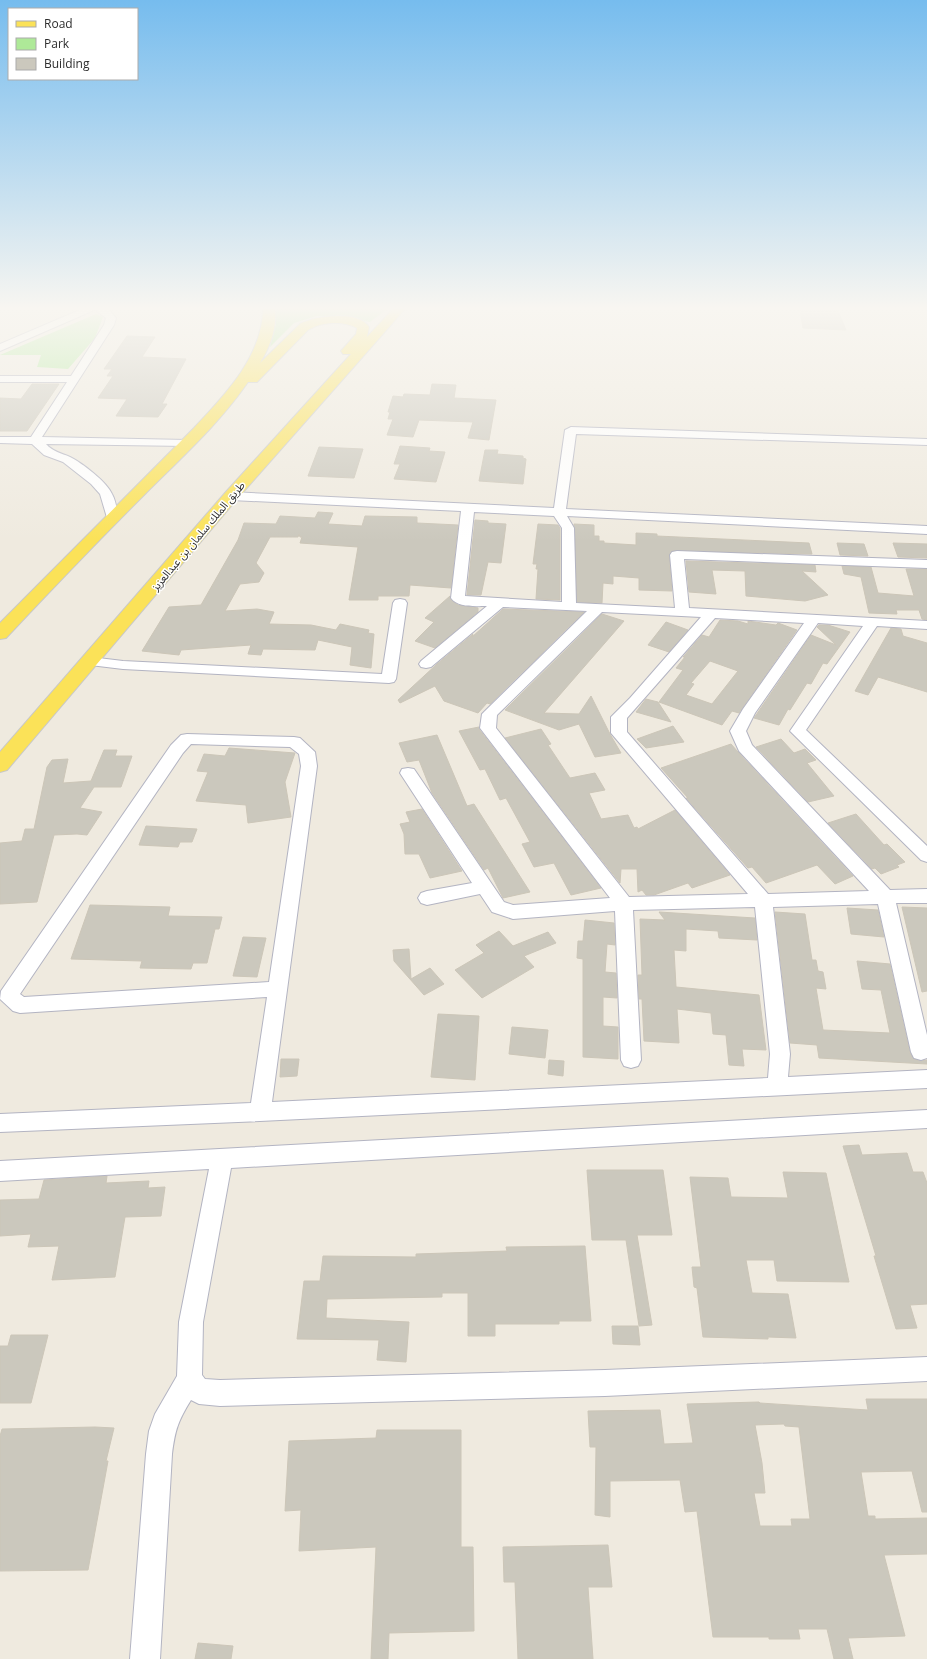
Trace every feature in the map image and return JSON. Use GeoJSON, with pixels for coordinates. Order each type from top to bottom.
{"type":"FeatureCollection","features":[{"type":"Feature","properties":{"kind":"main road"},"geometry":{"type":"LineString","coordinates":[[203,428],[237,386]]}},
{"type":"Feature","properties":{"kind":"main road"},"geometry":{"type":"LineString","coordinates":[[0,634],[112,518],[245,386]]}},
{"type":"Feature","properties":{"kind":"main road","name":"طريق الملك سلمان بن عبدالعزيز"},"geometry":{"type":"LineString","coordinates":[[0,765],[231,496],[329,388]]}},
{"type":"Feature","properties":{"kind":"street"},"geometry":{"type":"LineString","coordinates":[[35,440],[69,386]]}},
{"type":"Feature","properties":{"kind":"street"},"geometry":{"type":"LineString","coordinates":[[569,606],[568,528],[559,513],[571,430],[927,442]]}},
{"type":"Feature","properties":{"kind":"street"},"geometry":{"type":"LineString","coordinates":[[0,440],[187,443]]}},
{"type":"Feature","properties":{"kind":"street"},"geometry":{"type":"LineString","coordinates":[[35,440],[48,453],[67,460],[95,481],[106,493],[110,504],[112,518]]}},
{"type":"Feature","properties":{"kind":"street"},"geometry":{"type":"LineString","coordinates":[[231,496],[927,530]]}},
{"type":"Feature","properties":{"kind":"street"},"geometry":{"type":"LineString","coordinates":[[468,508],[458,598],[463,601],[927,625]]}},
{"type":"Feature","properties":{"kind":"street"},"geometry":{"type":"LineString","coordinates":[[682,612],[677,555],[927,564]]}},
{"type":"Feature","properties":{"kind":"street"},"geometry":{"type":"LineString","coordinates":[[90,661],[123,665],[389,679],[400,603]]}},
{"type":"Feature","properties":{"kind":"street"},"geometry":{"type":"LineString","coordinates":[[426,664],[500,603]]}},
{"type":"Feature","properties":{"kind":"street"},"geometry":{"type":"LineString","coordinates":[[598,608],[490,714],[488,728],[624,904],[631,1060]]}},
{"type":"Feature","properties":{"kind":"street"},"geometry":{"type":"LineString","coordinates":[[710,614],[635,701],[619,717],[619,733],[763,900],[780,1054],[777,1087]]}},
{"type":"Feature","properties":{"kind":"street"},"geometry":{"type":"LineString","coordinates":[[814,619],[748,712],[738,731],[745,748],[885,897],[921,1052]]}},
{"type":"Feature","properties":{"kind":"street"},"geometry":{"type":"LineString","coordinates":[[873,622],[798,731],[927,856]]}},
{"type":"Feature","properties":{"kind":"street"},"geometry":{"type":"LineString","coordinates":[[260,1112],[309,766],[307,752],[294,742],[187,739],[177,749],[4,1001],[20,1005],[277,989]]}},
{"type":"Feature","properties":{"kind":"street"},"geometry":{"type":"LineString","coordinates":[[408,773],[498,907],[513,912],[624,904],[927,896]]}},
{"type":"Feature","properties":{"kind":"street"},"geometry":{"type":"LineString","coordinates":[[427,898],[485,887]]}},
{"type":"Feature","properties":{"kind":"street"},"geometry":{"type":"LineString","coordinates":[[0,1123],[260,1112],[927,1079]]}},
{"type":"Feature","properties":{"kind":"street"},"geometry":{"type":"LineString","coordinates":[[0,1170],[927,1119]]}},
{"type":"Feature","properties":{"kind":"street"},"geometry":{"type":"LineString","coordinates":[[145,1659],[158,1462],[162,1431],[168,1414],[189,1379],[191,1322],[222,1158]]}},
{"type":"Feature","properties":{"kind":"street"},"geometry":{"type":"LineString","coordinates":[[189,1379],[199,1391],[220,1393],[605,1383],[927,1369]]}},
{"type":"Feature","properties":{"kind":"building"},"geometry":{"type":"Polygon","coordinates":[[[30,386],[57,386],[27,431],[0,431],[0,398],[21,399],[30,386]]]}},
{"type":"Feature","properties":{"kind":"building"},"geometry":{"type":"Polygon","coordinates":[[[106,386],[171,386],[162,404],[167,404],[158,417],[116,416],[127,399],[98,398],[106,386]]]}},
{"type":"Feature","properties":{"kind":"building"},"geometry":{"type":"Polygon","coordinates":[[[432,386],[456,386],[454,398],[496,400],[489,440],[468,438],[473,422],[419,420],[413,437],[387,435],[393,419],[388,419],[390,412],[388,412],[393,396],[403,397],[404,394],[430,395],[432,386]]]}},
{"type":"Feature","properties":{"kind":"building"},"geometry":{"type":"Polygon","coordinates":[[[400,446],[430,448],[429,451],[445,452],[436,482],[394,479],[400,464],[394,464],[400,446]]]}},
{"type":"Feature","properties":{"kind":"building"},"geometry":{"type":"Polygon","coordinates":[[[319,447],[363,449],[354,478],[308,476],[319,447]]]}},
{"type":"Feature","properties":{"kind":"building"},"geometry":{"type":"Polygon","coordinates":[[[485,450],[498,450],[497,454],[523,456],[523,458],[526,459],[523,484],[479,481],[485,450]]]}},
{"type":"Feature","properties":{"kind":"building"},"geometry":{"type":"Polygon","coordinates":[[[318,512],[333,513],[328,524],[362,526],[365,516],[417,517],[417,523],[458,525],[451,588],[410,585],[409,596],[378,596],[378,600],[349,600],[358,547],[300,543],[302,537],[300,537],[299,534],[298,537],[270,537],[256,563],[264,573],[259,582],[240,584],[225,611],[257,609],[274,612],[269,624],[311,625],[336,630],[340,624],[369,630],[368,633],[374,634],[371,668],[350,665],[352,647],[318,640],[315,650],[263,649],[261,655],[248,654],[251,645],[181,650],[179,655],[142,651],[169,607],[201,605],[238,540],[244,523],[276,524],[280,516],[315,518],[318,512]]]}},
{"type":"Feature","properties":{"kind":"building"},"geometry":{"type":"Polygon","coordinates":[[[475,520],[488,521],[488,523],[506,524],[501,563],[488,562],[481,595],[467,595],[475,520]]]}},
{"type":"Feature","properties":{"kind":"building"},"geometry":{"type":"Polygon","coordinates":[[[538,524],[558,525],[560,528],[560,600],[536,599],[538,569],[536,569],[537,564],[533,564],[538,524]]]}},
{"type":"Feature","properties":{"kind":"building"},"geometry":{"type":"Polygon","coordinates":[[[574,524],[594,525],[594,536],[599,536],[599,541],[604,541],[604,543],[636,545],[636,533],[657,534],[657,536],[809,543],[812,554],[672,551],[669,555],[672,591],[639,590],[639,578],[613,576],[613,584],[603,583],[602,603],[577,602],[574,524]]]}},
{"type":"Feature","properties":{"kind":"building"},"geometry":{"type":"Polygon","coordinates":[[[837,543],[864,544],[868,556],[840,555],[837,543]]]}},
{"type":"Feature","properties":{"kind":"building"},"geometry":{"type":"Polygon","coordinates":[[[893,543],[927,544],[927,558],[898,557],[893,543]]]}},
{"type":"Feature","properties":{"kind":"building"},"geometry":{"type":"Polygon","coordinates":[[[686,561],[815,565],[816,572],[802,571],[828,595],[805,601],[746,596],[745,571],[712,570],[716,594],[689,592],[686,561]]]}},
{"type":"Feature","properties":{"kind":"building"},"geometry":{"type":"Polygon","coordinates":[[[842,566],[871,567],[878,593],[914,596],[906,569],[927,569],[927,620],[922,619],[919,610],[896,610],[897,614],[869,613],[861,577],[844,574],[842,566]]]}},
{"type":"Feature","properties":{"kind":"building"},"geometry":{"type":"Polygon","coordinates":[[[450,596],[450,599],[458,605],[478,608],[478,612],[435,648],[415,641],[434,622],[425,618],[450,596]]]}},
{"type":"Feature","properties":{"kind":"building"},"geometry":{"type":"Polygon","coordinates":[[[503,609],[584,612],[490,704],[487,703],[478,713],[444,701],[435,686],[400,703],[398,700],[437,664],[473,634],[472,637],[503,609]]]}},
{"type":"Feature","properties":{"kind":"building"},"geometry":{"type":"Polygon","coordinates":[[[602,614],[624,621],[544,713],[579,714],[591,696],[621,753],[595,757],[579,724],[559,730],[505,710],[602,614]]]}},
{"type":"Feature","properties":{"kind":"building"},"geometry":{"type":"Polygon","coordinates":[[[720,620],[738,621],[748,624],[748,621],[776,625],[778,623],[797,630],[739,713],[732,711],[722,725],[659,702],[683,670],[676,668],[685,657],[683,657],[702,635],[709,637],[720,620]],[[710,661],[691,683],[694,684],[686,695],[712,704],[738,671],[710,661]]]}},
{"type":"Feature","properties":{"kind":"building"},"geometry":{"type":"Polygon","coordinates":[[[666,622],[688,630],[669,652],[648,645],[666,622]]]}},
{"type":"Feature","properties":{"kind":"building"},"geometry":{"type":"Polygon","coordinates":[[[819,625],[828,625],[850,632],[827,664],[823,663],[811,684],[807,683],[790,710],[788,709],[779,725],[754,718],[811,635],[836,645],[817,627],[819,625]]]}},
{"type":"Feature","properties":{"kind":"building"},"geometry":{"type":"Polygon","coordinates":[[[891,628],[901,629],[903,636],[927,643],[927,692],[878,677],[868,695],[855,691],[891,628]]]}},
{"type":"Feature","properties":{"kind":"building"},"geometry":{"type":"Polygon","coordinates":[[[646,699],[658,702],[671,722],[636,712],[646,699]]]}},
{"type":"Feature","properties":{"kind":"building"},"geometry":{"type":"Polygon","coordinates":[[[673,726],[684,742],[646,748],[637,739],[673,726]]]}},
{"type":"Feature","properties":{"kind":"building"},"geometry":{"type":"Polygon","coordinates":[[[479,727],[479,729],[601,888],[571,895],[554,863],[534,867],[522,844],[530,842],[506,798],[500,800],[485,769],[480,770],[459,731],[479,727]]]}},
{"type":"Feature","properties":{"kind":"building"},"geometry":{"type":"Polygon","coordinates":[[[541,729],[551,744],[548,745],[570,778],[595,773],[605,790],[589,793],[601,819],[628,815],[634,828],[637,827],[638,829],[675,810],[730,875],[692,888],[688,883],[654,895],[646,895],[642,890],[638,892],[637,869],[621,869],[620,883],[505,738],[541,729]]]}},
{"type":"Feature","properties":{"kind":"building"},"geometry":{"type":"Polygon","coordinates":[[[437,735],[467,806],[474,804],[530,892],[503,898],[488,868],[484,870],[432,793],[419,760],[407,762],[399,743],[437,735]]]}},
{"type":"Feature","properties":{"kind":"building"},"geometry":{"type":"Polygon","coordinates":[[[781,739],[794,753],[805,749],[816,760],[807,763],[834,796],[808,802],[756,747],[781,739]]]}},
{"type":"Feature","properties":{"kind":"building"},"geometry":{"type":"Polygon","coordinates":[[[731,744],[853,876],[835,884],[817,865],[766,883],[752,867],[748,868],[661,768],[731,744]]]}},
{"type":"Feature","properties":{"kind":"building"},"geometry":{"type":"Polygon","coordinates":[[[229,748],[295,753],[285,782],[291,817],[248,823],[246,805],[196,801],[208,772],[197,771],[204,754],[225,756],[229,748]]]}},
{"type":"Feature","properties":{"kind":"building"},"geometry":{"type":"Polygon","coordinates":[[[104,750],[117,750],[115,756],[132,756],[121,787],[94,787],[80,808],[102,812],[87,835],[54,835],[37,902],[0,904],[0,843],[22,841],[25,829],[34,829],[47,767],[52,760],[68,759],[63,783],[91,781],[104,750]]]}},
{"type":"Feature","properties":{"kind":"building"},"geometry":{"type":"Polygon","coordinates":[[[422,809],[462,871],[430,878],[419,854],[405,854],[404,834],[400,824],[410,822],[406,812],[422,809]]]}},
{"type":"Feature","properties":{"kind":"building"},"geometry":{"type":"Polygon","coordinates":[[[856,814],[884,845],[887,844],[905,862],[897,865],[899,867],[881,874],[875,868],[872,869],[828,823],[856,814]]]}},
{"type":"Feature","properties":{"kind":"building"},"geometry":{"type":"Polygon","coordinates":[[[146,826],[197,829],[192,842],[180,842],[178,847],[139,845],[146,826]]]}},
{"type":"Feature","properties":{"kind":"building"},"geometry":{"type":"Polygon","coordinates":[[[90,905],[170,907],[168,916],[222,917],[219,929],[215,929],[207,963],[193,963],[191,969],[140,968],[142,961],[71,959],[90,905]]]}},
{"type":"Feature","properties":{"kind":"building"},"geometry":{"type":"Polygon","coordinates":[[[902,907],[927,908],[927,991],[922,992],[902,907]]]}},
{"type":"Feature","properties":{"kind":"building"},"geometry":{"type":"Polygon","coordinates":[[[847,908],[878,910],[884,937],[851,934],[847,908]]]}},
{"type":"Feature","properties":{"kind":"building"},"geometry":{"type":"Polygon","coordinates":[[[659,912],[755,918],[757,940],[719,938],[718,931],[686,929],[686,951],[674,950],[676,987],[759,995],[766,1050],[742,1049],[744,1066],[729,1065],[726,1035],[713,1034],[711,1013],[677,1009],[679,1043],[644,1041],[642,999],[639,999],[638,975],[642,975],[640,919],[665,920],[659,912]]]}},
{"type":"Feature","properties":{"kind":"building"},"geometry":{"type":"Polygon","coordinates":[[[775,912],[805,914],[812,960],[816,960],[818,971],[823,972],[826,989],[816,988],[823,1030],[890,1033],[881,990],[862,989],[857,961],[890,964],[910,1053],[914,1059],[921,1061],[927,1060],[927,1064],[819,1058],[817,1045],[790,1043],[775,912]]]}},
{"type":"Feature","properties":{"kind":"building"},"geometry":{"type":"Polygon","coordinates":[[[585,920],[614,923],[615,945],[607,944],[605,972],[616,973],[617,998],[603,997],[603,1026],[618,1027],[618,1059],[583,1057],[583,959],[577,958],[578,941],[583,941],[585,920]]]}},
{"type":"Feature","properties":{"kind":"building"},"geometry":{"type":"Polygon","coordinates":[[[499,931],[513,946],[548,932],[556,943],[524,956],[534,967],[482,998],[455,970],[484,953],[476,945],[499,931]]]}},
{"type":"Feature","properties":{"kind":"building"},"geometry":{"type":"Polygon","coordinates":[[[243,937],[266,938],[257,977],[233,976],[243,937]]]}},
{"type":"Feature","properties":{"kind":"building"},"geometry":{"type":"Polygon","coordinates":[[[409,949],[411,979],[430,968],[444,984],[424,995],[394,961],[393,950],[409,949]]]}},
{"type":"Feature","properties":{"kind":"building"},"geometry":{"type":"Polygon","coordinates":[[[438,1014],[479,1016],[475,1080],[431,1077],[438,1014]]]}},
{"type":"Feature","properties":{"kind":"building"},"geometry":{"type":"Polygon","coordinates":[[[512,1027],[548,1030],[545,1058],[509,1054],[512,1027]]]}},
{"type":"Feature","properties":{"kind":"building"},"geometry":{"type":"Polygon","coordinates":[[[281,1059],[299,1059],[297,1076],[280,1077],[281,1059]]]}},
{"type":"Feature","properties":{"kind":"building"},"geometry":{"type":"Polygon","coordinates":[[[549,1060],[564,1061],[563,1076],[548,1074],[549,1060]]]}},
{"type":"Feature","properties":{"kind":"building"},"geometry":{"type":"Polygon","coordinates":[[[859,1145],[862,1155],[907,1153],[913,1172],[923,1172],[927,1183],[927,1304],[910,1305],[917,1328],[896,1329],[843,1146],[859,1145]]]}},
{"type":"Feature","properties":{"kind":"building"},"geometry":{"type":"Polygon","coordinates":[[[587,1170],[663,1170],[672,1235],[637,1235],[652,1325],[639,1326],[626,1240],[592,1240],[587,1170]]]}},
{"type":"Feature","properties":{"kind":"building"},"geometry":{"type":"Polygon","coordinates":[[[783,1172],[826,1173],[849,1282],[777,1281],[774,1260],[746,1260],[752,1293],[788,1294],[796,1338],[768,1337],[768,1339],[703,1337],[697,1288],[694,1287],[692,1267],[701,1267],[690,1177],[728,1178],[731,1197],[788,1198],[783,1172]]]}},
{"type":"Feature","properties":{"kind":"building"},"geometry":{"type":"Polygon","coordinates":[[[107,1176],[106,1183],[149,1181],[148,1188],[165,1187],[161,1216],[125,1217],[115,1277],[52,1280],[59,1246],[28,1247],[31,1234],[0,1236],[0,1200],[39,1199],[44,1180],[107,1176]]]}},
{"type":"Feature","properties":{"kind":"building"},"geometry":{"type":"Polygon","coordinates":[[[585,1246],[591,1321],[559,1321],[559,1324],[495,1324],[495,1336],[468,1336],[468,1293],[442,1293],[442,1297],[327,1299],[326,1318],[409,1322],[406,1362],[377,1360],[379,1340],[297,1339],[304,1281],[320,1281],[323,1256],[416,1257],[416,1254],[507,1251],[506,1247],[585,1246]]]}},
{"type":"Feature","properties":{"kind":"building"},"geometry":{"type":"Polygon","coordinates":[[[612,1326],[638,1326],[640,1345],[613,1344],[612,1326]]]}},
{"type":"Feature","properties":{"kind":"building"},"geometry":{"type":"Polygon","coordinates":[[[11,1335],[48,1335],[31,1403],[0,1403],[0,1346],[8,1346],[11,1335]]]}},
{"type":"Feature","properties":{"kind":"building"},"geometry":{"type":"Polygon","coordinates":[[[866,1399],[927,1399],[927,1512],[922,1512],[912,1471],[861,1472],[868,1516],[875,1516],[875,1519],[927,1518],[927,1554],[884,1555],[905,1636],[848,1638],[853,1659],[834,1659],[827,1629],[798,1629],[800,1639],[769,1639],[769,1637],[713,1637],[697,1511],[685,1512],[680,1480],[610,1481],[610,1517],[595,1515],[596,1447],[590,1447],[588,1411],[660,1410],[664,1444],[693,1443],[687,1404],[759,1402],[868,1410],[866,1399]],[[784,1424],[755,1425],[762,1463],[765,1493],[754,1493],[760,1526],[792,1526],[791,1519],[810,1519],[799,1427],[785,1426],[784,1424]]]}},
{"type":"Feature","properties":{"kind":"building"},"geometry":{"type":"Polygon","coordinates":[[[114,1428],[106,1461],[108,1461],[88,1570],[0,1571],[0,1436],[2,1429],[114,1428]]]}},
{"type":"Feature","properties":{"kind":"building"},"geometry":{"type":"Polygon","coordinates":[[[377,1430],[461,1430],[461,1547],[473,1547],[474,1631],[389,1633],[388,1659],[371,1659],[376,1547],[299,1551],[301,1510],[285,1511],[289,1441],[376,1438],[377,1430]]]}},
{"type":"Feature","properties":{"kind":"building"},"geometry":{"type":"Polygon","coordinates":[[[608,1545],[612,1587],[588,1587],[593,1659],[518,1659],[515,1582],[504,1582],[503,1547],[608,1545]]]}},
{"type":"Feature","properties":{"kind":"building"},"geometry":{"type":"Polygon","coordinates":[[[198,1643],[233,1646],[231,1659],[195,1659],[198,1643]]]}}]}
